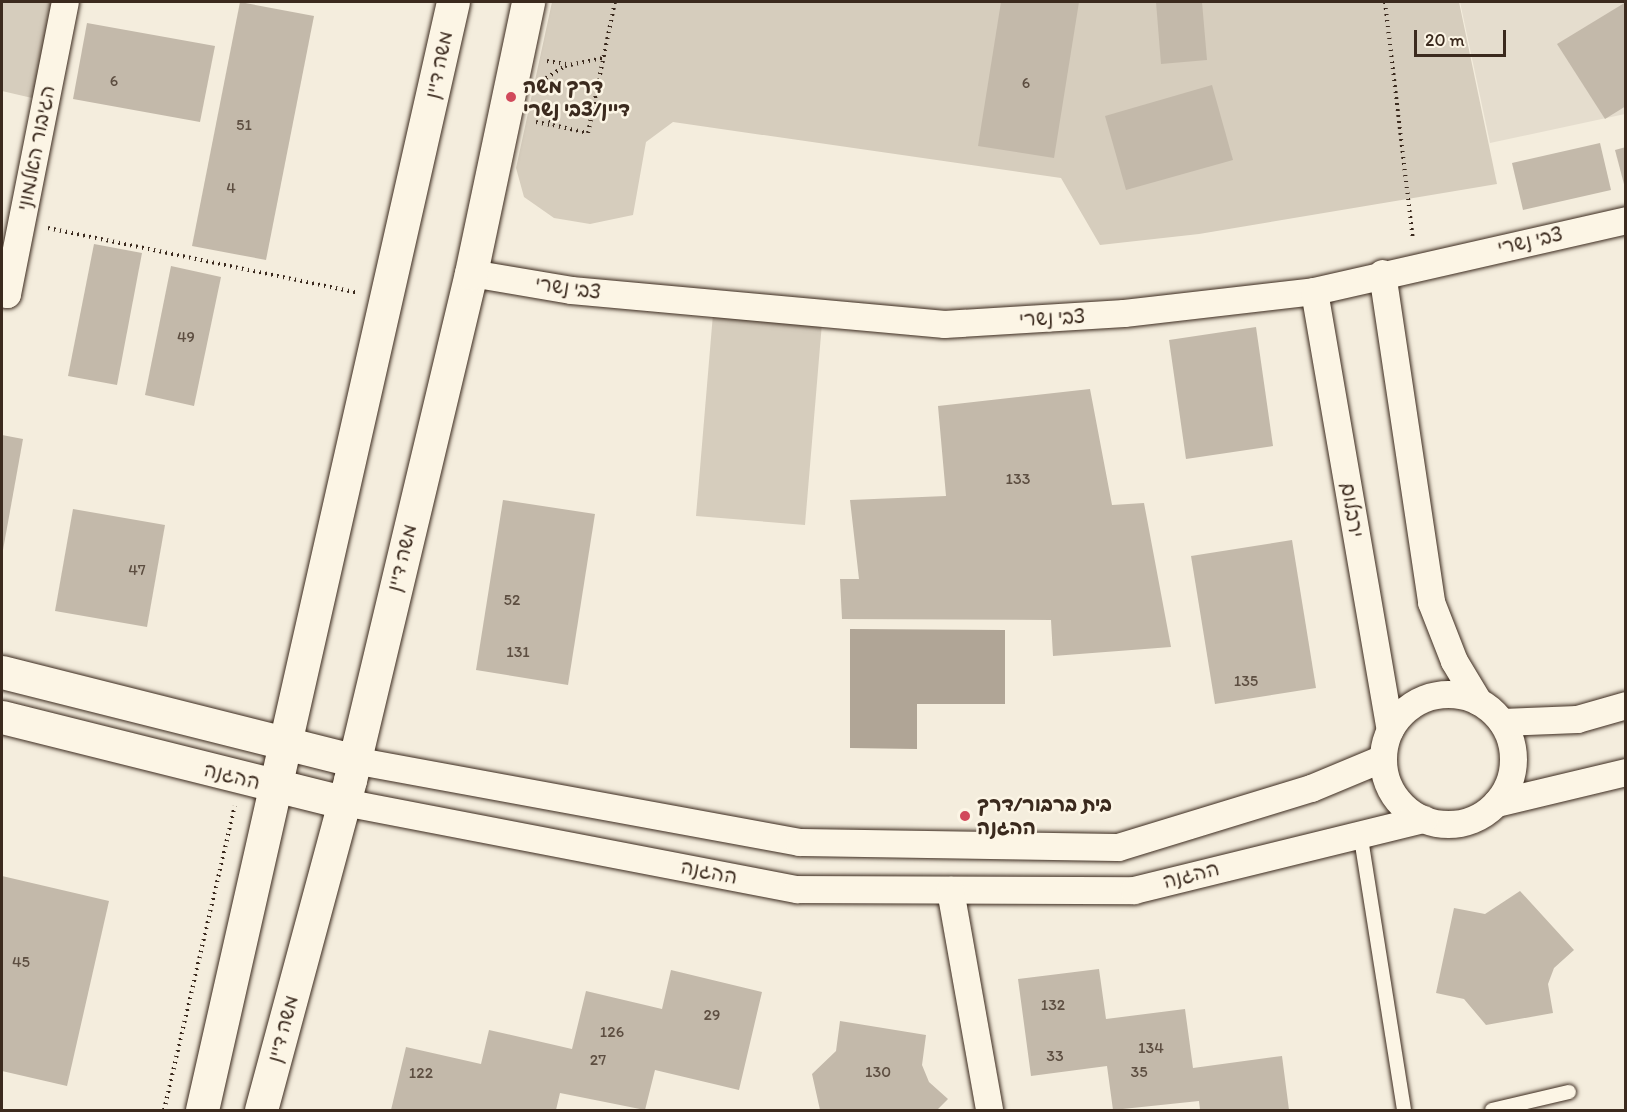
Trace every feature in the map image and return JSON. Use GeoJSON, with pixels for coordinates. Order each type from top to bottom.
{"type":"FeatureCollection","features":[{"type":"Feature","properties":{"kind":"street","name":"הגיבור האלמוני"},"geometry":{"type":"LineString","coordinates":[[4,293],[21,222],[64,2]]}},
{"type":"Feature","properties":{"kind":"street","name":"משה דיין"},"geometry":{"type":"LineString","coordinates":[[202,1110],[388,303],[453,2]]}},
{"type":"Feature","properties":{"kind":"street","name":"משה דיין"},"geometry":{"type":"LineString","coordinates":[[261,1110],[344,802],[471,273],[528,2]]}},
{"type":"Feature","properties":{"kind":"street","name":"צבי נשרי"},"geometry":{"type":"LineString","coordinates":[[471,273],[571,290],[944,324],[1124,313],[1314,291],[1382,273],[1626,220]]}},
{"type":"Feature","properties":{"kind":"street"},"geometry":{"type":"LineString","coordinates":[[1382,273],[1431,602],[1478,701],[1502,722],[1513,750],[1513,768],[1496,803]]}},
{"type":"Feature","properties":{"kind":"street","name":"ירבלום"},"geometry":{"type":"LineString","coordinates":[[1314,291],[1390,729]]}},
{"type":"Feature","properties":{"kind":"street"},"geometry":{"type":"LineString","coordinates":[[2,672],[353,760],[799,842],[1118,848],[1311,788],[1383,758]]}},
{"type":"Feature","properties":{"kind":"street"},"geometry":{"type":"LineString","coordinates":[[1478,701],[1458,695],[1429,698],[1402,712],[1390,729],[1383,758],[1393,793],[1423,819],[1462,823],[1496,803],[1626,772]]}},
{"type":"Feature","properties":{"kind":"street"},"geometry":{"type":"LineString","coordinates":[[1502,722],[1577,719],[1626,705]]}},
{"type":"Feature","properties":{"kind":"street","name":"ההגנה"},"geometry":{"type":"LineString","coordinates":[[2,717],[344,802],[797,889],[1134,890],[1359,832],[1423,819]]}},
{"type":"Feature","properties":{"kind":"street"},"geometry":{"type":"LineString","coordinates":[[950,890],[989,1110]]}},
{"type":"Feature","properties":{"kind":"lane"},"geometry":{"type":"LineString","coordinates":[[1359,832],[1404,1110]]}},
{"type":"Feature","properties":{"kind":"lane"},"geometry":{"type":"LineString","coordinates":[[1492,1110],[1569,1092]]}},
{"type":"Feature","properties":{"kind":"path"},"geometry":{"type":"LineString","coordinates":[[538,97],[553,125],[588,133],[615,2]]}},
{"type":"Feature","properties":{"kind":"path"},"geometry":{"type":"LineString","coordinates":[[1385,2],[1406,199],[1419,266]]}},
{"type":"Feature","properties":{"kind":"path"},"geometry":{"type":"LineString","coordinates":[[541,57],[573,64]]}},
{"type":"Feature","properties":{"kind":"path"},"geometry":{"type":"LineString","coordinates":[[543,83],[554,71],[573,64],[603,58]]}},
{"type":"Feature","properties":{"kind":"path"},"geometry":{"type":"LineString","coordinates":[[21,222],[357,292],[388,303]]}},
{"type":"Feature","properties":{"kind":"shaded area"},"geometry":{"type":"Polygon","coordinates":[[[2,2],[65,2],[45,101],[2,91],[2,2]]]}},
{"type":"Feature","properties":{"kind":"shaded area"},"geometry":{"type":"Polygon","coordinates":[[[552,2],[1459,2],[1497,184],[1199,234],[1100,245],[1061,178],[673,122],[646,142],[633,215],[590,224],[554,218],[524,197],[516,168],[552,2]]]}},
{"type":"Feature","properties":{"kind":"shaded area"},"geometry":{"type":"Polygon","coordinates":[[[1460,2],[1625,2],[1625,114],[1490,143],[1460,2]]]}},
{"type":"Feature","properties":{"kind":"shaded area"},"geometry":{"type":"Polygon","coordinates":[[[713,314],[822,323],[805,525],[696,516],[713,314]]]}},
{"type":"Feature","properties":{"kind":"shaded area"},"geometry":{"type":"Polygon","coordinates":[[[850,629],[1005,630],[1005,704],[917,704],[917,749],[850,748],[850,629]]]}},
{"type":"Feature","properties":{"kind":"building"},"geometry":{"type":"Polygon","coordinates":[[[240,2],[314,16],[266,260],[192,246],[240,2]]]}},
{"type":"Feature","properties":{"kind":"building"},"geometry":{"type":"Polygon","coordinates":[[[1001,2],[1079,2],[1054,158],[978,146],[1001,2]]]}},
{"type":"Feature","properties":{"kind":"building"},"geometry":{"type":"Polygon","coordinates":[[[1156,2],[1202,2],[1207,60],[1161,64],[1156,2]]]}},
{"type":"Feature","properties":{"kind":"building"},"geometry":{"type":"Polygon","coordinates":[[[1626,2],[1626,106],[1605,119],[1557,44],[1626,2]]]}},
{"type":"Feature","properties":{"kind":"building"},"geometry":{"type":"Polygon","coordinates":[[[87,23],[215,46],[200,122],[73,99],[87,23]]]}},
{"type":"Feature","properties":{"kind":"building"},"geometry":{"type":"Polygon","coordinates":[[[1212,85],[1233,160],[1126,190],[1105,116],[1212,85]]]}},
{"type":"Feature","properties":{"kind":"building"},"geometry":{"type":"Polygon","coordinates":[[[1600,143],[1611,190],[1523,210],[1512,163],[1600,143]]]}},
{"type":"Feature","properties":{"kind":"building"},"geometry":{"type":"Polygon","coordinates":[[[1626,147],[1626,188],[1625,188],[1615,150],[1626,147]]]}},
{"type":"Feature","properties":{"kind":"building"},"geometry":{"type":"Polygon","coordinates":[[[94,244],[142,253],[117,385],[68,376],[94,244]]]}},
{"type":"Feature","properties":{"kind":"building"},"geometry":{"type":"Polygon","coordinates":[[[171,266],[221,277],[194,406],[145,395],[171,266]]]}},
{"type":"Feature","properties":{"kind":"building"},"geometry":{"type":"Polygon","coordinates":[[[1256,327],[1273,446],[1186,459],[1169,340],[1256,327]]]}},
{"type":"Feature","properties":{"kind":"building"},"geometry":{"type":"Polygon","coordinates":[[[1090,389],[1112,505],[1144,503],[1171,647],[1053,656],[1051,620],[842,619],[840,579],[859,579],[850,500],[946,496],[938,406],[1090,389]]]}},
{"type":"Feature","properties":{"kind":"building"},"geometry":{"type":"Polygon","coordinates":[[[2,435],[23,439],[3,550],[2,550],[2,435]]]}},
{"type":"Feature","properties":{"kind":"building"},"geometry":{"type":"Polygon","coordinates":[[[503,500],[595,514],[568,685],[476,670],[503,500]]]}},
{"type":"Feature","properties":{"kind":"building"},"geometry":{"type":"Polygon","coordinates":[[[73,509],[165,525],[147,627],[55,611],[73,509]]]}},
{"type":"Feature","properties":{"kind":"building"},"geometry":{"type":"Polygon","coordinates":[[[1292,540],[1316,688],[1215,704],[1191,556],[1292,540]]]}},
{"type":"Feature","properties":{"kind":"building"},"geometry":{"type":"Polygon","coordinates":[[[2,876],[109,901],[67,1086],[2,1071],[2,876]]]}},
{"type":"Feature","properties":{"kind":"building"},"geometry":{"type":"Polygon","coordinates":[[[1520,891],[1574,950],[1554,968],[1548,984],[1553,1013],[1486,1025],[1464,999],[1436,993],[1454,908],[1485,914],[1520,891]]]}},
{"type":"Feature","properties":{"kind":"building"},"geometry":{"type":"Polygon","coordinates":[[[1099,969],[1106,1019],[1185,1009],[1193,1068],[1282,1056],[1289,1110],[1200,1110],[1199,1101],[1113,1110],[1107,1066],[1031,1076],[1018,979],[1099,969]]]}},
{"type":"Feature","properties":{"kind":"building"},"geometry":{"type":"Polygon","coordinates":[[[671,970],[762,992],[739,1090],[655,1070],[645,1110],[560,1093],[556,1110],[391,1110],[406,1047],[481,1064],[489,1030],[572,1049],[586,991],[662,1009],[671,970]]]}},
{"type":"Feature","properties":{"kind":"building"},"geometry":{"type":"Polygon","coordinates":[[[840,1021],[926,1035],[922,1065],[929,1082],[948,1099],[937,1110],[820,1110],[812,1074],[836,1051],[840,1021]]]}},
{"type":"Feature","properties":{"kind":"place","name":"דרך משה דיין/צבי נשרי"},"geometry":{"type":"Point","coordinates":[511,97]}},
{"type":"Feature","properties":{"kind":"place","name":"בית ברבור/דרך ההגנה"},"geometry":{"type":"Point","coordinates":[965,816]}}]}
